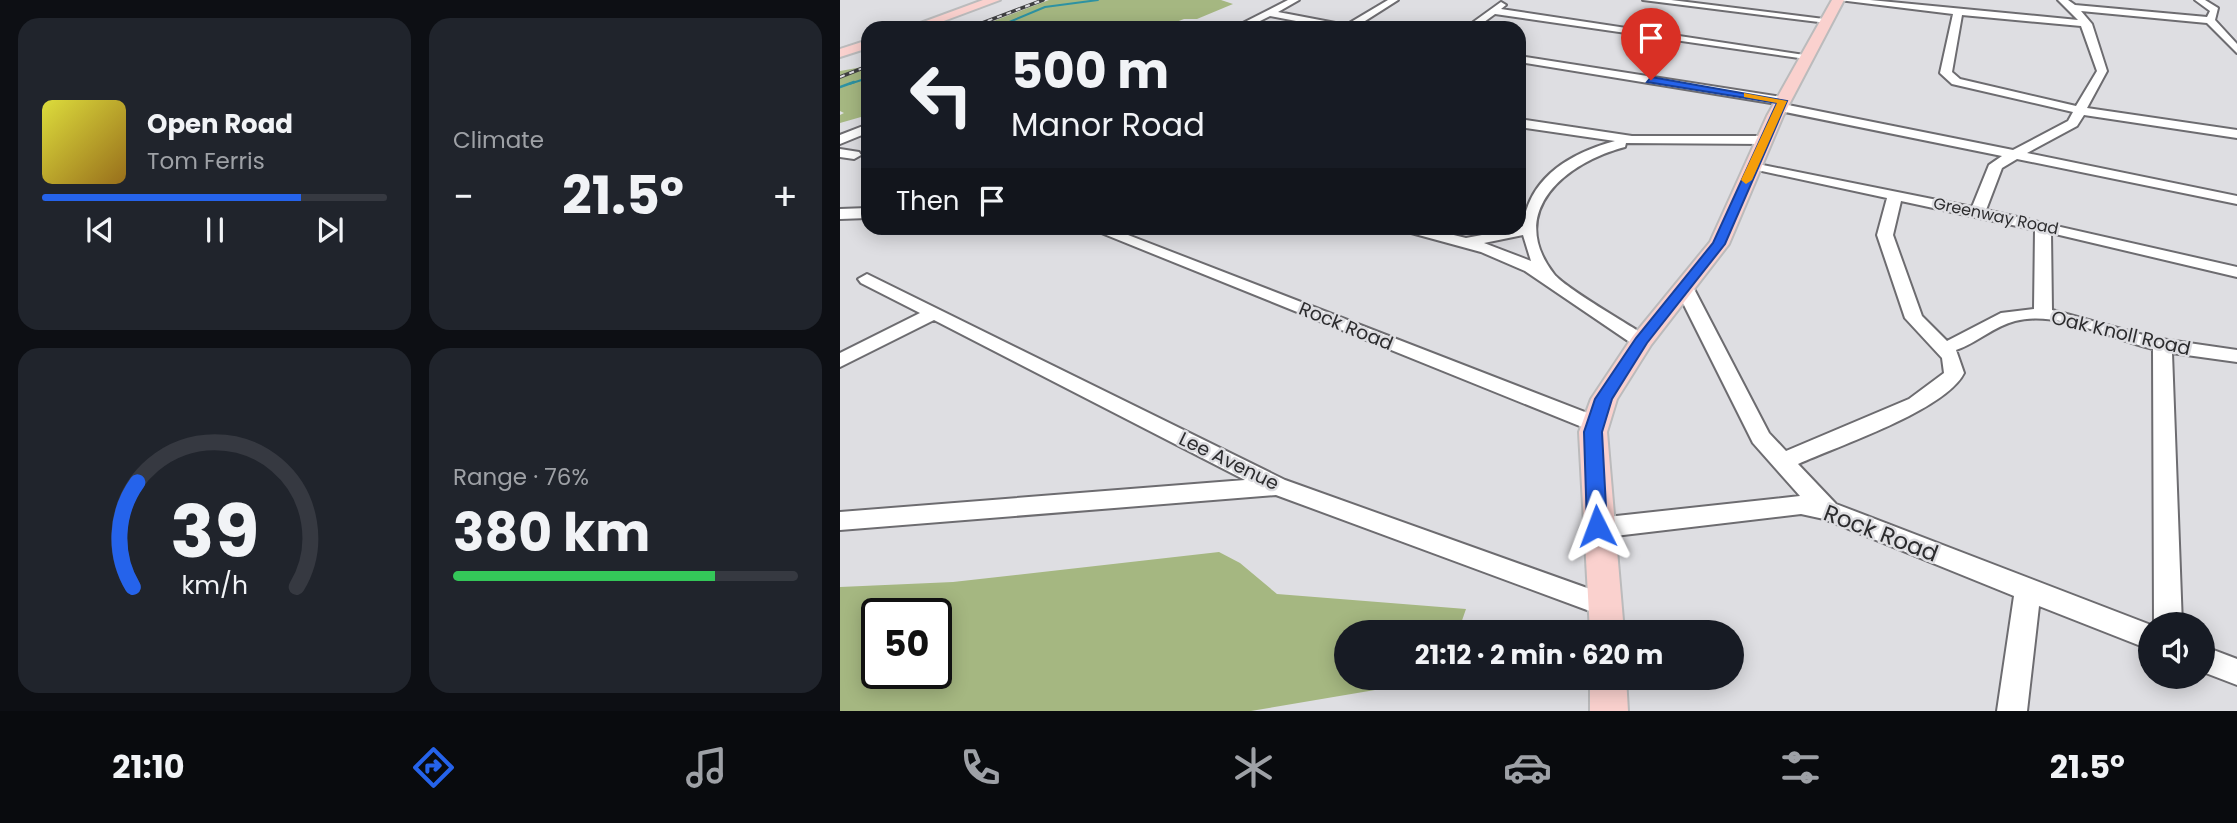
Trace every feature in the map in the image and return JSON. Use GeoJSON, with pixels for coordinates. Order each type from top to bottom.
{"type":"FeatureCollection","features":[{"type":"Feature","properties":{"kind":"main road"},"geometry":{"type":"LineString","coordinates":[[933,21],[994,0]]}},
{"type":"Feature","properties":{"kind":"main road"},"geometry":{"type":"LineString","coordinates":[[1606,619],[1593,432],[1604,399],[1641,341],[1719,244],[1781,104],[1826,20],[1840,0]]}},
{"type":"Feature","properties":{"kind":"main road"},"geometry":{"type":"LineString","coordinates":[[843,51],[861,46]]}},
{"type":"Feature","properties":{"kind":"main road"},"geometry":{"type":"LineString","coordinates":[[1608,690],[1609,711]]}},
{"type":"Feature","properties":{"kind":"street"},"geometry":{"type":"LineString","coordinates":[[1252,21],[1295,0]]}},
{"type":"Feature","properties":{"kind":"street"},"geometry":{"type":"LineString","coordinates":[[1360,21],[1395,0]]}},
{"type":"Feature","properties":{"kind":"street"},"geometry":{"type":"LineString","coordinates":[[1479,21],[1507,0]]}},
{"type":"Feature","properties":{"kind":"street"},"geometry":{"type":"LineString","coordinates":[[1647,0],[1826,20]]}},
{"type":"Feature","properties":{"kind":"street"},"geometry":{"type":"LineString","coordinates":[[1840,0],[2087,24]]}},
{"type":"Feature","properties":{"kind":"street"},"geometry":{"type":"LineString","coordinates":[[1978,213],[1988,180],[1996,165],[2073,123],[2102,71],[2087,24],[2075,8],[2062,0]]}},
{"type":"Feature","properties":{"kind":"street"},"geometry":{"type":"LineString","coordinates":[[2199,0],[2215,10],[2210,20]]}},
{"type":"Feature","properties":{"kind":"street"},"geometry":{"type":"LineString","coordinates":[[2075,8],[2210,20],[2237,50]]}},
{"type":"Feature","properties":{"kind":"street"},"geometry":{"type":"LineString","coordinates":[[1492,11],[1806,56]]}},
{"type":"Feature","properties":{"kind":"street"},"geometry":{"type":"LineString","coordinates":[[1958,12],[1946,73],[1956,82],[2143,123],[2237,134]]}},
{"type":"Feature","properties":{"kind":"street"},"geometry":{"type":"LineString","coordinates":[[1269,13],[1311,21]]}},
{"type":"Feature","properties":{"kind":"street"},"geometry":{"type":"LineString","coordinates":[[1526,60],[1781,104],[2093,172],[2237,200]]}},
{"type":"Feature","properties":{"kind":"street"},"geometry":{"type":"LineString","coordinates":[[1526,126],[1567,146],[1608,146],[1655,140]]}},
{"type":"Feature","properties":{"kind":"street"},"geometry":{"type":"LineString","coordinates":[[840,140],[861,131]]}},
{"type":"Feature","properties":{"kind":"street"},"geometry":{"type":"LineString","coordinates":[[1567,146],[1655,140],[1764,140]]}},
{"type":"Feature","properties":{"kind":"street"},"geometry":{"type":"LineString","coordinates":[[1546,275],[1537,257],[1530,229],[1534,209],[1546,186],[1562,169],[1567,146]]}},
{"type":"Feature","properties":{"kind":"street","name":"Greenway Road"},"geometry":{"type":"LineString","coordinates":[[1753,165],[2237,272]]}},
{"type":"Feature","properties":{"kind":"street"},"geometry":{"type":"LineString","coordinates":[[1781,462],[1902,411],[1936,393],[1951,381],[1954,373],[1951,356],[1914,318],[1885,235],[1895,195]]}},
{"type":"Feature","properties":{"kind":"street"},"geometry":{"type":"LineString","coordinates":[[840,214],[861,213]]}},
{"type":"Feature","properties":{"kind":"street"},"geometry":{"type":"LineString","coordinates":[[2043,227],[2043,315]]}},
{"type":"Feature","properties":{"kind":"street"},"geometry":{"type":"LineString","coordinates":[[1526,230],[1530,229]]}},
{"type":"Feature","properties":{"kind":"street","name":"Rock Road"},"geometry":{"type":"LineString","coordinates":[[1115,235],[1595,424]]}},
{"type":"Feature","properties":{"kind":"street"},"geometry":{"type":"LineString","coordinates":[[1435,235],[1509,257],[1546,275],[1641,341]]}},
{"type":"Feature","properties":{"kind":"street"},"geometry":{"type":"LineString","coordinates":[[1464,243],[1502,235]]}},
{"type":"Feature","properties":{"kind":"street","name":"Lee Avenue"},"geometry":{"type":"LineString","coordinates":[[867,279],[1277,486],[1606,619]]}},
{"type":"Feature","properties":{"kind":"street"},"geometry":{"type":"LineString","coordinates":[[1684,287],[1761,438],[1828,511]]}},
{"type":"Feature","properties":{"kind":"street"},"geometry":{"type":"LineString","coordinates":[[840,361],[934,313]]}},
{"type":"Feature","properties":{"kind":"street","name":"Oak Knoll Road"},"geometry":{"type":"LineString","coordinates":[[1945,348],[1972,338],[2007,318],[2043,315],[2162,346],[2237,356]]}},
{"type":"Feature","properties":{"kind":"street"},"geometry":{"type":"LineString","coordinates":[[2162,346],[2168,612]]}},
{"type":"Feature","properties":{"kind":"street"},"geometry":{"type":"LineString","coordinates":[[840,521],[1277,486]]}},
{"type":"Feature","properties":{"kind":"street","name":"Rock Road"},"geometry":{"type":"LineString","coordinates":[[1598,528],[1801,505],[1828,511],[2138,633]]}},
{"type":"Feature","properties":{"kind":"street"},"geometry":{"type":"LineString","coordinates":[[2012,711],[2028,590]]}},
{"type":"Feature","properties":{"kind":"street"},"geometry":{"type":"LineString","coordinates":[[2215,664],[2237,672]]}},
{"type":"Feature","properties":{"kind":"green space"},"geometry":{"type":"Polygon","coordinates":[[[1049,0],[1221,0],[1233,4],[1197,19],[1179,21],[994,21],[1049,0]]]}},
{"type":"Feature","properties":{"kind":"green space"},"geometry":{"type":"Polygon","coordinates":[[[861,67],[861,117],[840,123],[840,115],[844,113],[840,111],[840,71],[861,67]]]}},
{"type":"Feature","properties":{"kind":"green space"},"geometry":{"type":"Polygon","coordinates":[[[1219,552],[1240,563],[1277,594],[1466,609],[1462,620],[1334,620],[1334,690],[1375,690],[1251,711],[840,711],[840,587],[953,582],[1219,552]]]}},
{"type":"Feature","properties":{"kind":"waterway"},"geometry":{"type":"LineString","coordinates":[[1012,21],[1045,7],[1098,0]]}},
{"type":"Feature","properties":{"kind":"waterway"},"geometry":{"type":"LineString","coordinates":[[849,84],[861,80]]}},
{"type":"Feature","properties":{"kind":"waterway"},"geometry":{"type":"LineString","coordinates":[[840,87],[854,82]]}},
{"type":"Feature","properties":{"kind":"railway"},"geometry":{"type":"LineString","coordinates":[[988,21],[1043,0]]}},
{"type":"Feature","properties":{"kind":"railway"},"geometry":{"type":"LineString","coordinates":[[840,77],[861,69]]}},
{"type":"Feature","properties":{"kind":"slow traffic"},"geometry":{"type":"LineString","coordinates":[[1746,180],[1782,101],[1747,95]]}},
{"type":"Feature","properties":{"kind":"route"},"geometry":{"type":"LineString","coordinates":[[1597,526],[1593,432],[1604,399],[1641,341],[1719,244],[1782,101],[1651,80]]}}]}
